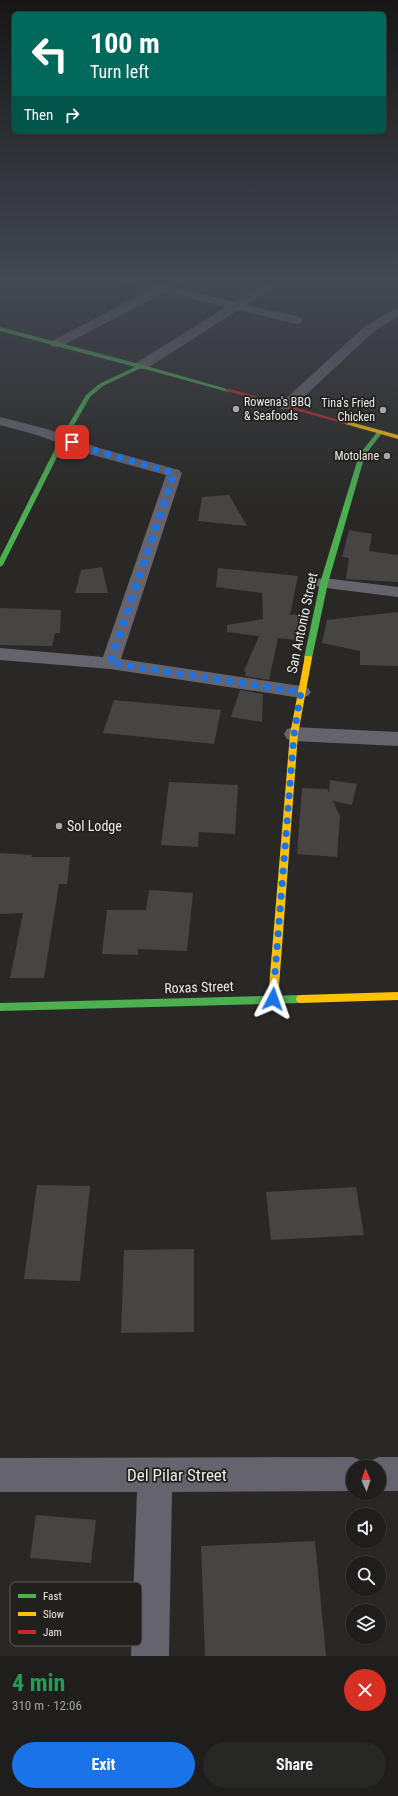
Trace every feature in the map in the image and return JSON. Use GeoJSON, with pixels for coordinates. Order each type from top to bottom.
{"type":"FeatureCollection","features":[{"type":"Feature","properties":{"kind":"street"},"geometry":{"type":"LineString","coordinates":[[96,354],[398,437]]}},
{"type":"Feature","properties":{"kind":"street"},"geometry":{"type":"LineString","coordinates":[[0,565],[63,439],[88,396],[101,385],[141,366],[159,354]]}},
{"type":"Feature","properties":{"kind":"street"},"geometry":{"type":"LineString","coordinates":[[286,406],[342,354]]}},
{"type":"Feature","properties":{"kind":"street"},"geometry":{"type":"LineString","coordinates":[[0,421],[174,473],[110,663]]}},
{"type":"Feature","properties":{"kind":"street","name":"San Antonio Street"},"geometry":{"type":"LineString","coordinates":[[273,999],[294,734],[301,692],[324,583],[362,455],[380,432]]}},
{"type":"Feature","properties":{"kind":"street"},"geometry":{"type":"LineString","coordinates":[[324,583],[398,592]]}},
{"type":"Feature","properties":{"kind":"street"},"geometry":{"type":"LineString","coordinates":[[0,654],[110,663],[301,692]]}},
{"type":"Feature","properties":{"kind":"street"},"geometry":{"type":"LineString","coordinates":[[294,734],[398,739]]}},
{"type":"Feature","properties":{"kind":"street","name":"Roxas Street"},"geometry":{"type":"LineString","coordinates":[[0,1007],[398,996]]}},
{"type":"Feature","properties":{"kind":"street","name":"Del Pilar Street"},"geometry":{"type":"LineString","coordinates":[[0,1474],[346,1474]]}},
{"type":"Feature","properties":{"kind":"street"},"geometry":{"type":"LineString","coordinates":[[386,1474],[398,1474]]}},
{"type":"Feature","properties":{"kind":"street"},"geometry":{"type":"LineString","coordinates":[[150,1656],[155,1475]]}},
{"type":"Feature","properties":{"kind":"building"},"geometry":{"type":"Polygon","coordinates":[[[229,495],[247,526],[198,521],[202,497],[229,495]]]}},
{"type":"Feature","properties":{"kind":"building"},"geometry":{"type":"Polygon","coordinates":[[[349,530],[372,534],[369,551],[398,555],[398,582],[346,579],[349,558],[342,557],[349,530]]]}},
{"type":"Feature","properties":{"kind":"building"},"geometry":{"type":"Polygon","coordinates":[[[102,567],[108,593],[75,593],[81,570],[102,567]]]}},
{"type":"Feature","properties":{"kind":"building"},"geometry":{"type":"Polygon","coordinates":[[[218,568],[298,576],[290,615],[302,614],[300,622],[305,622],[301,639],[297,638],[296,640],[278,638],[269,680],[245,676],[246,672],[244,671],[259,636],[227,632],[227,625],[263,619],[262,593],[216,587],[218,568]]]}},
{"type":"Feature","properties":{"kind":"building"},"geometry":{"type":"Polygon","coordinates":[[[0,608],[61,610],[60,633],[55,633],[52,646],[0,645],[0,608]]]}},
{"type":"Feature","properties":{"kind":"building"},"geometry":{"type":"Polygon","coordinates":[[[398,612],[398,666],[360,665],[360,651],[322,643],[327,620],[398,612]]]}},
{"type":"Feature","properties":{"kind":"building"},"geometry":{"type":"Polygon","coordinates":[[[240,690],[263,694],[262,722],[231,717],[240,690]]]}},
{"type":"Feature","properties":{"kind":"building"},"geometry":{"type":"Polygon","coordinates":[[[114,700],[221,710],[214,744],[103,733],[114,700]]]}},
{"type":"Feature","properties":{"kind":"building"},"geometry":{"type":"Polygon","coordinates":[[[330,780],[357,784],[352,805],[333,801],[340,816],[337,857],[297,854],[302,788],[327,789],[329,793],[330,780]]]}},
{"type":"Feature","properties":{"kind":"building"},"geometry":{"type":"Polygon","coordinates":[[[169,782],[238,785],[235,834],[199,832],[198,847],[161,845],[169,782]]]}},
{"type":"Feature","properties":{"kind":"building"},"geometry":{"type":"Polygon","coordinates":[[[0,853],[32,855],[31,857],[70,857],[67,884],[59,884],[44,978],[10,978],[23,913],[0,914],[0,853]]]}},
{"type":"Feature","properties":{"kind":"building"},"geometry":{"type":"Polygon","coordinates":[[[149,890],[193,893],[187,951],[138,949],[138,955],[102,954],[107,910],[146,910],[149,890]]]}},
{"type":"Feature","properties":{"kind":"building"},"geometry":{"type":"Polygon","coordinates":[[[37,1185],[90,1186],[80,1281],[24,1279],[37,1185]]]}},
{"type":"Feature","properties":{"kind":"building"},"geometry":{"type":"Polygon","coordinates":[[[356,1187],[364,1235],[271,1240],[266,1192],[356,1187]]]}},
{"type":"Feature","properties":{"kind":"building"},"geometry":{"type":"Polygon","coordinates":[[[194,1249],[194,1332],[121,1333],[124,1250],[194,1249]]]}},
{"type":"Feature","properties":{"kind":"building"},"geometry":{"type":"Polygon","coordinates":[[[36,1515],[96,1520],[91,1563],[30,1558],[36,1515]]]}},
{"type":"Feature","properties":{"kind":"building"},"geometry":{"type":"Polygon","coordinates":[[[315,1541],[326,1656],[205,1656],[201,1546],[315,1541]]]}},
{"type":"Feature","properties":{"kind":"traffic: fast"},"geometry":{"type":"LineString","coordinates":[[94,354],[228,390]]}},
{"type":"Feature","properties":{"kind":"traffic: fast"},"geometry":{"type":"LineString","coordinates":[[0,565],[63,439],[88,396],[101,385],[141,366]]}},
{"type":"Feature","properties":{"kind":"traffic: fast"},"geometry":{"type":"LineString","coordinates":[[308,658],[324,583],[362,455],[380,432]]}},
{"type":"Feature","properties":{"kind":"traffic: fast"},"geometry":{"type":"LineString","coordinates":[[0,1007],[301,999]]}},
{"type":"Feature","properties":{"kind":"traffic: slow"},"geometry":{"type":"LineString","coordinates":[[347,423],[398,437]]}},
{"type":"Feature","properties":{"kind":"traffic: slow"},"geometry":{"type":"LineString","coordinates":[[273,999],[294,734],[308,658]]}},
{"type":"Feature","properties":{"kind":"traffic: slow"},"geometry":{"type":"LineString","coordinates":[[301,999],[398,996]]}},
{"type":"Feature","properties":{"kind":"traffic: jam"},"geometry":{"type":"LineString","coordinates":[[228,390],[347,423]]}},
{"type":"Feature","properties":{"kind":"place","name":"Rowena's BBQ & Seafoods"},"geometry":{"type":"Point","coordinates":[236,409]}},
{"type":"Feature","properties":{"kind":"place","name":"Tina's Fried Chicken"},"geometry":{"type":"Point","coordinates":[383,410]}},
{"type":"Feature","properties":{"kind":"place","name":"Motolane"},"geometry":{"type":"Point","coordinates":[387,456]}},
{"type":"Feature","properties":{"kind":"place","name":"Sol Lodge"},"geometry":{"type":"Point","coordinates":[59,826]}},
{"type":"Feature","properties":{"kind":"route"},"geometry":{"type":"LineString","coordinates":[[72,442],[136,463],[174,473],[110,663],[301,692],[294,734],[273,999]]}}]}
